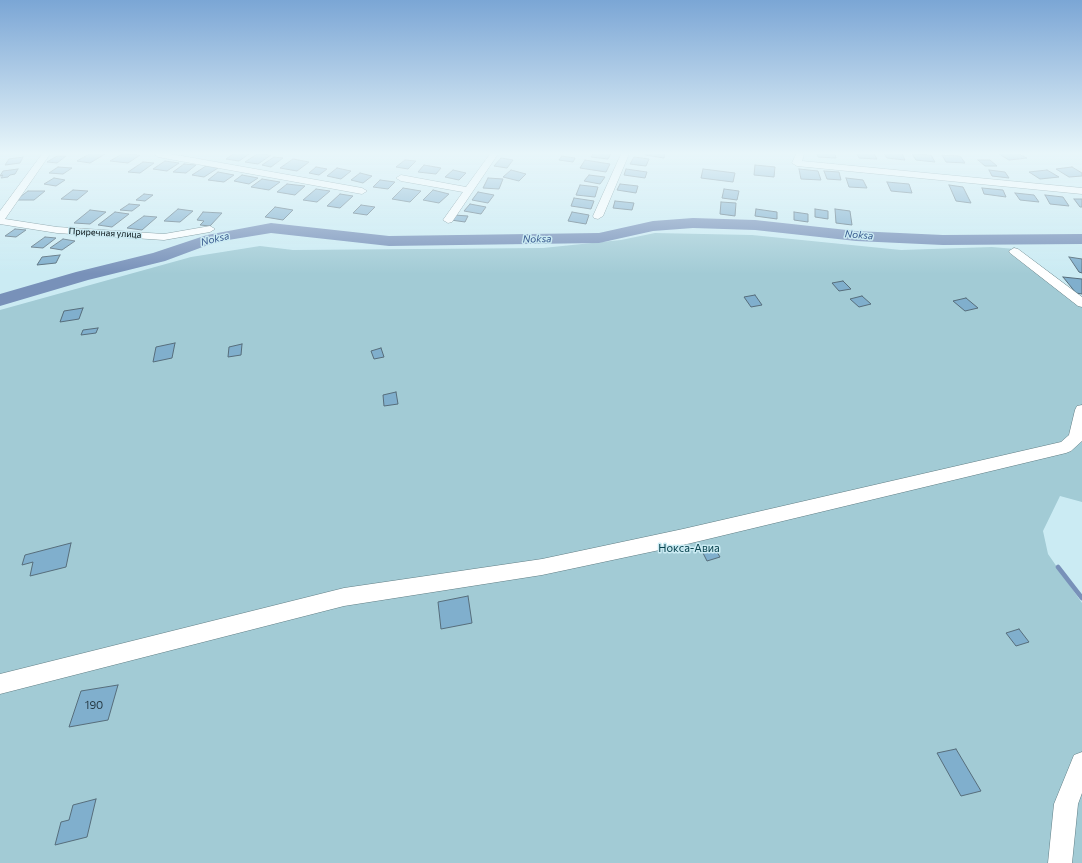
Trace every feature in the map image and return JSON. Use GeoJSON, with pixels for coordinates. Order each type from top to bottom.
{"type":"FeatureCollection","features":[{"type":"Feature","properties":{"kind":"street","name":"Приречная улица"},"geometry":{"type":"LineString","coordinates":[[17,194],[0,219],[57,230],[164,236],[210,230]]}},
{"type":"Feature","properties":{"kind":"street"},"geometry":{"type":"LineString","coordinates":[[448,220],[466,194]]}},
{"type":"Feature","properties":{"kind":"street"},"geometry":{"type":"LineString","coordinates":[[598,216],[607,194]]}},
{"type":"Feature","properties":{"kind":"street"},"geometry":{"type":"LineString","coordinates":[[1014,251],[1082,302]]}},
{"type":"Feature","properties":{"kind":"street"},"geometry":{"type":"LineString","coordinates":[[0,684],[344,596],[542,567],[683,536],[1066,447],[1076,438],[1082,410]]}},
{"type":"Feature","properties":{"kind":"street"},"geometry":{"type":"LineString","coordinates":[[1060,863],[1066,804],[1082,763]]}},
{"type":"Feature","properties":{"kind":"green space","name":"Нокса-Авиа"},"geometry":{"type":"Polygon","coordinates":[[[655,233],[752,235],[901,250],[992,247],[1015,249],[1082,301],[1082,502],[1060,496],[1043,531],[1048,554],[1082,603],[1082,863],[0,863],[0,310],[191,257],[260,246],[293,250],[543,248],[621,240],[655,233]]]}},
{"type":"Feature","properties":{"kind":"building"},"geometry":{"type":"Polygon","coordinates":[[[24,194],[41,194],[34,200],[16,200],[24,194]]]}},
{"type":"Feature","properties":{"kind":"building"},"geometry":{"type":"Polygon","coordinates":[[[67,194],[84,194],[77,200],[61,199],[67,194]]]}},
{"type":"Feature","properties":{"kind":"building"},"geometry":{"type":"Polygon","coordinates":[[[144,194],[153,195],[145,201],[136,200],[144,194]]]}},
{"type":"Feature","properties":{"kind":"building"},"geometry":{"type":"Polygon","coordinates":[[[310,194],[326,194],[317,202],[303,200],[310,194]]]}},
{"type":"Feature","properties":{"kind":"building"},"geometry":{"type":"Polygon","coordinates":[[[340,194],[353,196],[340,208],[327,206],[340,194]]]}},
{"type":"Feature","properties":{"kind":"building"},"geometry":{"type":"Polygon","coordinates":[[[397,194],[418,194],[410,202],[392,199],[397,194]]]}},
{"type":"Feature","properties":{"kind":"building"},"geometry":{"type":"Polygon","coordinates":[[[429,194],[449,194],[439,203],[423,200],[429,194]]]}},
{"type":"Feature","properties":{"kind":"building"},"geometry":{"type":"Polygon","coordinates":[[[476,194],[494,195],[488,203],[472,200],[476,194]]]}},
{"type":"Feature","properties":{"kind":"building"},"geometry":{"type":"Polygon","coordinates":[[[576,194],[596,194],[595,197],[576,194]]]}},
{"type":"Feature","properties":{"kind":"building"},"geometry":{"type":"Polygon","coordinates":[[[723,194],[738,194],[737,200],[722,198],[723,194]]]}},
{"type":"Feature","properties":{"kind":"building"},"geometry":{"type":"Polygon","coordinates":[[[953,194],[967,194],[971,203],[956,201],[953,194]]]}},
{"type":"Feature","properties":{"kind":"building"},"geometry":{"type":"Polygon","coordinates":[[[986,194],[1005,194],[1006,197],[986,194]]]}},
{"type":"Feature","properties":{"kind":"building"},"geometry":{"type":"Polygon","coordinates":[[[1016,194],[1034,195],[1039,202],[1020,200],[1016,194]]]}},
{"type":"Feature","properties":{"kind":"building"},"geometry":{"type":"Polygon","coordinates":[[[1045,195],[1063,197],[1069,206],[1050,204],[1045,195]]]}},
{"type":"Feature","properties":{"kind":"building"},"geometry":{"type":"Polygon","coordinates":[[[574,198],[594,201],[591,209],[571,206],[574,198]]]}},
{"type":"Feature","properties":{"kind":"building"},"geometry":{"type":"Polygon","coordinates":[[[1074,199],[1082,199],[1082,207],[1080,207],[1074,199]]]}},
{"type":"Feature","properties":{"kind":"building"},"geometry":{"type":"Polygon","coordinates":[[[615,201],[634,203],[632,210],[613,208],[615,201]]]}},
{"type":"Feature","properties":{"kind":"building"},"geometry":{"type":"Polygon","coordinates":[[[721,202],[736,203],[735,216],[720,214],[721,202]]]}},
{"type":"Feature","properties":{"kind":"building"},"geometry":{"type":"Polygon","coordinates":[[[129,204],[140,205],[132,211],[120,210],[129,204]]]}},
{"type":"Feature","properties":{"kind":"building"},"geometry":{"type":"Polygon","coordinates":[[[470,204],[486,207],[481,214],[464,211],[470,204]]]}},
{"type":"Feature","properties":{"kind":"building"},"geometry":{"type":"Polygon","coordinates":[[[361,205],[375,207],[367,215],[353,213],[361,205]]]}},
{"type":"Feature","properties":{"kind":"building"},"geometry":{"type":"Polygon","coordinates":[[[275,207],[293,210],[283,220],[265,217],[275,207]]]}},
{"type":"Feature","properties":{"kind":"building"},"geometry":{"type":"Polygon","coordinates":[[[178,209],[193,211],[180,222],[164,221],[178,209]]]}},
{"type":"Feature","properties":{"kind":"building"},"geometry":{"type":"Polygon","coordinates":[[[756,209],[777,212],[777,219],[755,216],[756,209]]]}},
{"type":"Feature","properties":{"kind":"building"},"geometry":{"type":"Polygon","coordinates":[[[815,209],[828,211],[828,219],[815,217],[815,209]]]}},
{"type":"Feature","properties":{"kind":"building"},"geometry":{"type":"Polygon","coordinates":[[[835,209],[850,211],[852,225],[836,223],[835,209]]]}},
{"type":"Feature","properties":{"kind":"building"},"geometry":{"type":"Polygon","coordinates":[[[90,210],[106,212],[90,224],[74,223],[90,210]]]}},
{"type":"Feature","properties":{"kind":"building"},"geometry":{"type":"Polygon","coordinates":[[[115,212],[129,214],[112,227],[98,225],[115,212]]]}},
{"type":"Feature","properties":{"kind":"building"},"geometry":{"type":"Polygon","coordinates":[[[203,212],[222,213],[210,226],[200,225],[204,221],[197,220],[203,212]]]}},
{"type":"Feature","properties":{"kind":"building"},"geometry":{"type":"Polygon","coordinates":[[[572,212],[589,215],[586,224],[568,221],[572,212]]]}},
{"type":"Feature","properties":{"kind":"building"},"geometry":{"type":"Polygon","coordinates":[[[794,212],[808,214],[808,222],[794,220],[794,212]]]}},
{"type":"Feature","properties":{"kind":"building"},"geometry":{"type":"Polygon","coordinates":[[[454,215],[468,216],[465,222],[451,220],[454,215]]]}},
{"type":"Feature","properties":{"kind":"building"},"geometry":{"type":"Polygon","coordinates":[[[144,216],[157,217],[142,230],[127,228],[144,216]]]}},
{"type":"Feature","properties":{"kind":"building"},"geometry":{"type":"Polygon","coordinates":[[[15,229],[26,230],[16,237],[5,236],[15,229]]]}},
{"type":"Feature","properties":{"kind":"building"},"geometry":{"type":"Polygon","coordinates":[[[45,237],[56,238],[43,248],[31,247],[45,237]]]}},
{"type":"Feature","properties":{"kind":"building"},"geometry":{"type":"Polygon","coordinates":[[[63,239],[75,241],[62,250],[50,248],[63,239]]]}},
{"type":"Feature","properties":{"kind":"building"},"geometry":{"type":"Polygon","coordinates":[[[60,255],[56,263],[37,265],[42,257],[60,255]]]}},
{"type":"Feature","properties":{"kind":"building"},"geometry":{"type":"Polygon","coordinates":[[[1069,257],[1082,259],[1082,273],[1079,272],[1069,257]]]}},
{"type":"Feature","properties":{"kind":"building"},"geometry":{"type":"Polygon","coordinates":[[[1063,277],[1082,279],[1082,294],[1076,293],[1063,277]]]}},
{"type":"Feature","properties":{"kind":"building"},"geometry":{"type":"Polygon","coordinates":[[[843,281],[851,289],[839,291],[832,283],[843,281]]]}},
{"type":"Feature","properties":{"kind":"building"},"geometry":{"type":"Polygon","coordinates":[[[755,295],[762,305],[751,307],[744,297],[755,295]]]}},
{"type":"Feature","properties":{"kind":"building"},"geometry":{"type":"Polygon","coordinates":[[[862,296],[871,304],[859,307],[850,299],[862,296]]]}},
{"type":"Feature","properties":{"kind":"building"},"geometry":{"type":"Polygon","coordinates":[[[966,298],[978,308],[965,311],[953,301],[966,298]]]}},
{"type":"Feature","properties":{"kind":"building"},"geometry":{"type":"Polygon","coordinates":[[[83,308],[79,319],[60,322],[64,311],[83,308]]]}},
{"type":"Feature","properties":{"kind":"building"},"geometry":{"type":"Polygon","coordinates":[[[98,328],[96,333],[81,335],[83,330],[98,328]]]}},
{"type":"Feature","properties":{"kind":"building"},"geometry":{"type":"Polygon","coordinates":[[[175,343],[172,358],[153,362],[156,347],[175,343]]]}},
{"type":"Feature","properties":{"kind":"building"},"geometry":{"type":"Polygon","coordinates":[[[242,344],[241,355],[228,357],[229,347],[242,344]]]}},
{"type":"Feature","properties":{"kind":"building"},"geometry":{"type":"Polygon","coordinates":[[[381,348],[384,357],[374,359],[371,351],[381,348]]]}},
{"type":"Feature","properties":{"kind":"building"},"geometry":{"type":"Polygon","coordinates":[[[396,392],[398,404],[384,406],[383,395],[396,392]]]}},
{"type":"Feature","properties":{"kind":"building"},"geometry":{"type":"Polygon","coordinates":[[[71,543],[66,567],[30,576],[33,562],[22,565],[25,555],[71,543]]]}},
{"type":"Feature","properties":{"kind":"building"},"geometry":{"type":"Polygon","coordinates":[[[714,547],[720,557],[707,561],[702,551],[714,547]]]}},
{"type":"Feature","properties":{"kind":"building"},"geometry":{"type":"Polygon","coordinates":[[[468,596],[472,623],[441,629],[438,602],[468,596]]]}},
{"type":"Feature","properties":{"kind":"building"},"geometry":{"type":"Polygon","coordinates":[[[1019,629],[1029,642],[1016,646],[1006,633],[1019,629]]]}},
{"type":"Feature","properties":{"kind":"building"},"geometry":{"type":"Polygon","coordinates":[[[118,685],[108,720],[69,727],[81,691],[118,685]]]}},
{"type":"Feature","properties":{"kind":"building"},"geometry":{"type":"Polygon","coordinates":[[[956,749],[981,791],[961,796],[937,753],[956,749]]]}},
{"type":"Feature","properties":{"kind":"building"},"geometry":{"type":"Polygon","coordinates":[[[96,799],[87,837],[55,845],[61,822],[69,820],[73,805],[96,799]]]}},
{"type":"Feature","properties":{"kind":"waterway","name":"Noksa"},"geometry":{"type":"LineString","coordinates":[[0,300],[82,276],[159,257],[213,238],[271,228],[389,241],[599,238],[653,226],[693,223],[755,225],[856,236],[943,240],[1082,239]]}},
{"type":"Feature","properties":{"kind":"waterway"},"geometry":{"type":"LineString","coordinates":[[1058,567],[1082,598]]}}]}
